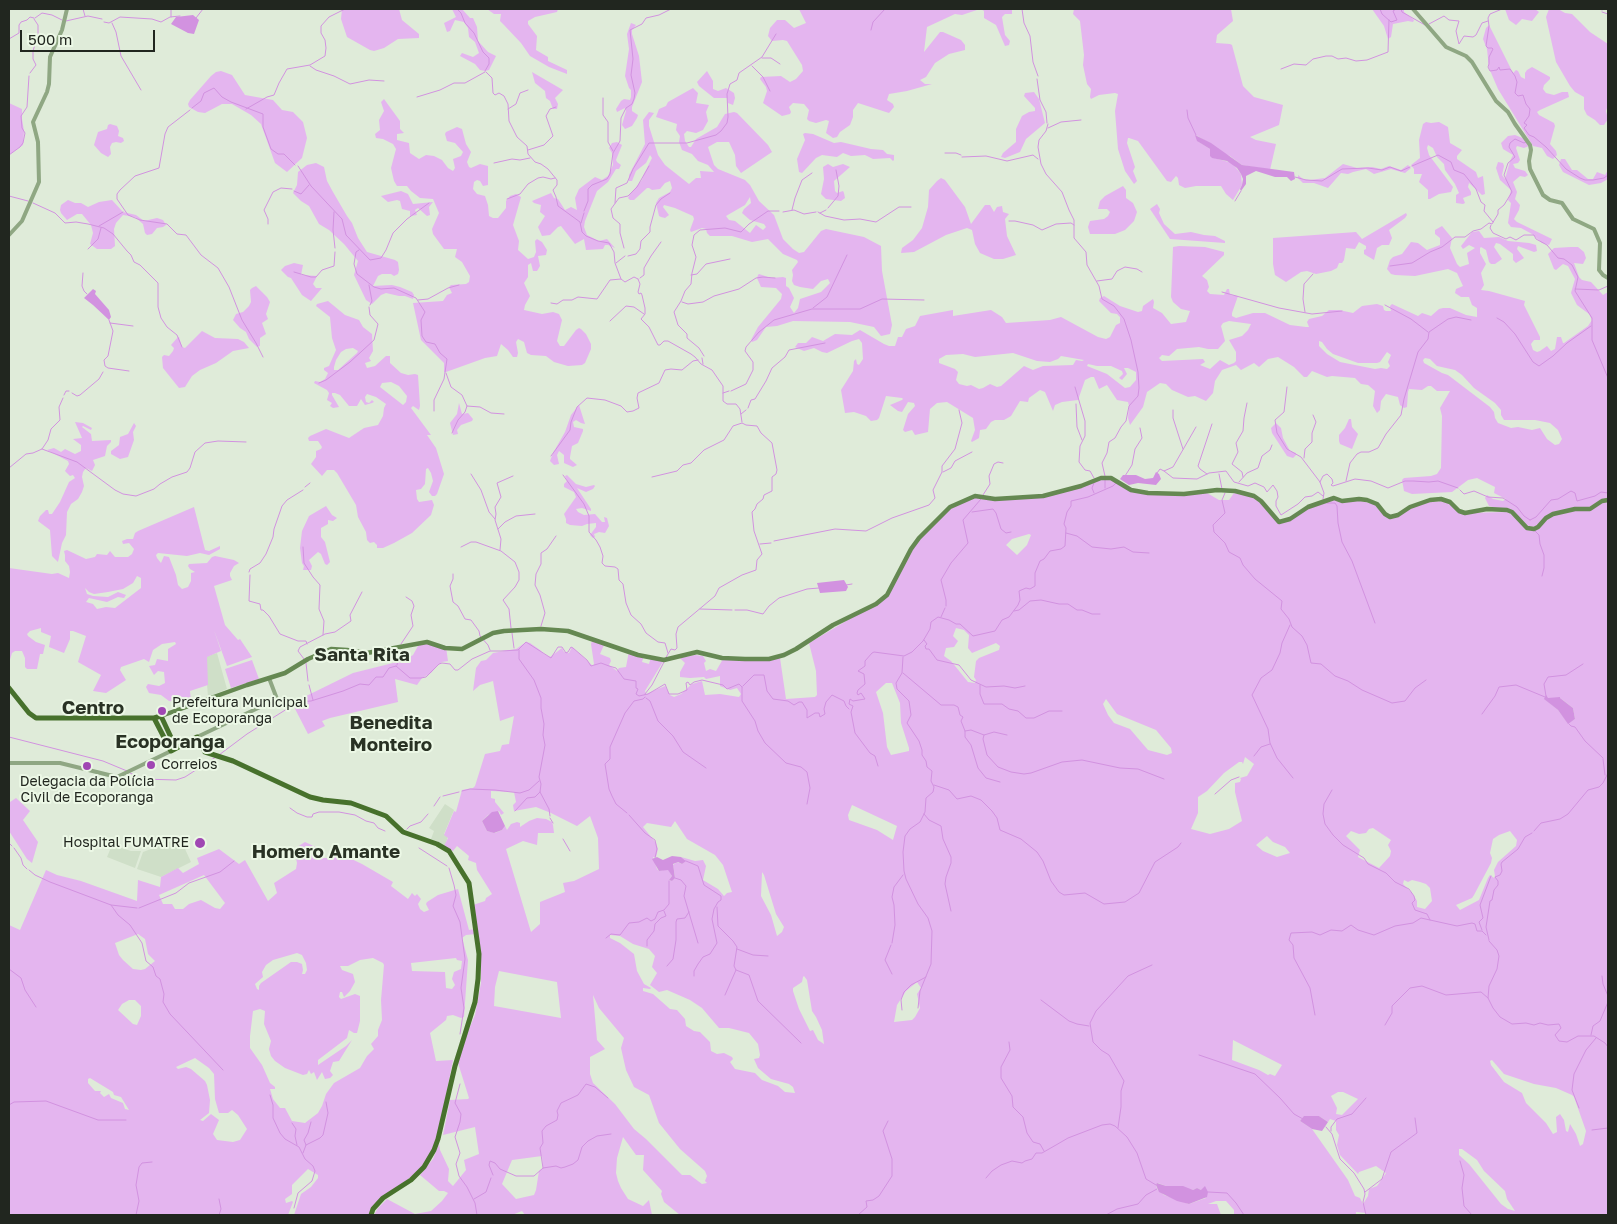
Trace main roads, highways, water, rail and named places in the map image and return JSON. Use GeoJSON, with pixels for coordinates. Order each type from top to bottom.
{"type":"FeatureCollection","features":[{"type":"Feature","properties":{"kind":"main road"},"geometry":{"type":"LineString","coordinates":[[9,688],[29,713],[36,718],[154,718],[286,673],[308,659],[331,649],[366,653],[427,642],[445,648],[462,649],[493,632],[541,630],[568,631],[638,655],[664,660],[697,652],[722,658],[769,659],[796,649],[833,625],[876,604],[887,595],[911,549],[919,538],[950,507],[975,496],[995,499],[1043,496],[1081,486],[1101,478],[1111,478],[1131,490],[1148,493],[1184,494],[1217,490],[1235,491],[1254,496],[1261,501],[1278,522],[1285,522],[1308,507],[1334,498],[1342,500],[1368,500],[1377,504],[1384,514],[1390,518],[1410,507],[1430,500],[1441,499],[1450,502],[1459,511],[1464,513],[1507,510],[1512,512],[1527,528],[1534,529],[1553,514],[1575,509],[1590,509],[1608,500]]}},
{"type":"Feature","properties":{"kind":"main road"},"geometry":{"type":"LineString","coordinates":[[161,716],[174,749]]}},
{"type":"Feature","properties":{"kind":"main road"},"geometry":{"type":"LineString","coordinates":[[154,718],[174,749]]}},
{"type":"Feature","properties":{"kind":"main road"},"geometry":{"type":"LineString","coordinates":[[174,749],[197,737],[201,744],[211,753],[310,797],[351,803],[386,816],[403,832],[449,850],[469,883],[480,954],[475,1002],[455,1066],[438,1139],[434,1150],[424,1166],[411,1180],[383,1198],[373,1209],[371,1215]]}},
{"type":"Feature","properties":{"kind":"waterway"},"geometry":{"type":"LineString","coordinates":[[83,9],[85,16]]}},
{"type":"Feature","properties":{"kind":"waterway"},"geometry":{"type":"LineString","coordinates":[[171,9],[171,17]]}},
{"type":"Feature","properties":{"kind":"waterway"},"geometry":{"type":"LineString","coordinates":[[196,18],[203,9]]}},
{"type":"Feature","properties":{"kind":"waterway"},"geometry":{"type":"LineString","coordinates":[[246,109],[274,95],[287,69],[310,65],[325,56],[325,40],[321,33],[321,26],[329,17],[345,9]]}},
{"type":"Feature","properties":{"kind":"waterway"},"geometry":{"type":"LineString","coordinates":[[457,9],[465,23],[474,33],[483,52],[489,58],[489,64],[485,71]]}},
{"type":"Feature","properties":{"kind":"waterway"},"geometry":{"type":"LineString","coordinates":[[584,211],[588,201],[588,189],[592,185],[607,179],[610,174],[613,153],[620,141],[621,118],[626,108],[632,104],[634,99],[635,93],[631,75],[633,59],[630,30],[642,24],[646,18],[659,15],[671,9]]}},
{"type":"Feature","properties":{"kind":"waterway"},"geometry":{"type":"LineString","coordinates":[[871,30],[873,22],[885,9]]}},
{"type":"Feature","properties":{"kind":"waterway"},"geometry":{"type":"LineString","coordinates":[[1022,9],[1024,23],[1030,36],[1033,62],[1038,76]]}},
{"type":"Feature","properties":{"kind":"waterway"},"geometry":{"type":"LineString","coordinates":[[1380,9],[1382,14],[1391,22],[1397,20],[1393,11],[1396,9]]}},
{"type":"Feature","properties":{"kind":"waterway"},"geometry":{"type":"LineString","coordinates":[[1401,9],[1402,12],[1425,25]]}},
{"type":"Feature","properties":{"kind":"waterway"},"geometry":{"type":"LineString","coordinates":[[1502,9],[1490,14],[1488,18],[1489,26],[1486,46],[1493,49],[1489,57],[1488,67],[1490,71],[1497,70],[1499,67],[1500,70],[1510,69],[1515,76],[1517,82],[1515,93],[1518,96],[1523,95],[1530,109],[1529,116],[1524,123],[1527,125],[1524,128],[1529,135],[1546,147],[1566,169],[1580,178],[1593,180],[1604,178],[1608,175]]}},
{"type":"Feature","properties":{"kind":"waterway"},"geometry":{"type":"LineString","coordinates":[[1602,12],[1608,14]]}},
{"type":"Feature","properties":{"kind":"waterway"},"geometry":{"type":"LineString","coordinates":[[35,18],[42,13],[62,20]]}},
{"type":"Feature","properties":{"kind":"waterway"},"geometry":{"type":"LineString","coordinates":[[66,21],[88,16],[102,19]]}},
{"type":"Feature","properties":{"kind":"waterway"},"geometry":{"type":"LineString","coordinates":[[104,22],[109,23],[120,17],[152,19],[161,22],[170,17],[180,16]]}},
{"type":"Feature","properties":{"kind":"waterway"},"geometry":{"type":"LineString","coordinates":[[1429,24],[1444,16],[1449,20],[1459,21],[1456,31],[1459,44],[1464,36],[1473,37],[1476,35],[1482,23],[1488,21]]}},
{"type":"Feature","properties":{"kind":"waterway"},"geometry":{"type":"LineString","coordinates":[[9,39],[19,33],[21,22],[30,17],[34,18]]}},
{"type":"Feature","properties":{"kind":"waterway"},"geometry":{"type":"LineString","coordinates":[[30,73],[36,65],[33,59],[33,51],[38,34],[38,25],[34,19]]}},
{"type":"Feature","properties":{"kind":"waterway"},"geometry":{"type":"LineString","coordinates":[[1281,69],[1294,64],[1306,65],[1313,59],[1326,56],[1356,61],[1367,60],[1388,52],[1389,20]]}},
{"type":"Feature","properties":{"kind":"waterway"},"geometry":{"type":"LineString","coordinates":[[112,23],[121,56],[141,90]]}},
{"type":"Feature","properties":{"kind":"waterway"},"geometry":{"type":"LineString","coordinates":[[615,203],[616,188],[627,183],[649,143],[687,143],[716,135],[721,131],[727,123],[727,94],[730,84],[737,80],[739,73],[762,57],[776,34]]}},
{"type":"Feature","properties":{"kind":"waterway"},"geometry":{"type":"LineString","coordinates":[[762,58],[771,58],[780,64]]}},
{"type":"Feature","properties":{"kind":"waterway"},"geometry":{"type":"LineString","coordinates":[[310,66],[350,84],[369,80],[384,81]]}},
{"type":"Feature","properties":{"kind":"waterway"},"geometry":{"type":"LineString","coordinates":[[752,66],[763,77],[770,91]]}},
{"type":"Feature","properties":{"kind":"waterway"},"geometry":{"type":"LineString","coordinates":[[417,97],[440,90],[454,83],[465,83],[485,72]]}},
{"type":"Feature","properties":{"kind":"waterway"},"geometry":{"type":"LineString","coordinates":[[486,72],[492,78],[493,93],[495,95],[499,93],[504,96],[508,104],[509,121],[517,137],[527,146],[528,154],[535,162],[548,169],[557,180],[557,185],[553,190],[558,206],[580,222],[582,232],[586,236],[609,243],[614,252],[615,263],[621,279]]}},
{"type":"Feature","properties":{"kind":"waterway"},"geometry":{"type":"LineString","coordinates":[[9,155],[23,143],[25,133],[22,128],[21,116],[27,107],[29,76]]}},
{"type":"Feature","properties":{"kind":"waterway"},"geometry":{"type":"LineString","coordinates":[[1037,79],[1040,100],[1046,112],[1047,123]]}},
{"type":"Feature","properties":{"kind":"waterway"},"geometry":{"type":"LineString","coordinates":[[192,108],[201,101],[204,93],[214,88],[222,97],[231,102],[263,114],[263,127],[271,149],[278,154],[284,154],[295,165]]}},
{"type":"Feature","properties":{"kind":"waterway"},"geometry":{"type":"LineString","coordinates":[[508,109],[516,104],[520,93],[528,90]]}},
{"type":"Feature","properties":{"kind":"waterway"},"geometry":{"type":"LineString","coordinates":[[603,98],[603,115],[608,122],[608,142],[613,151]]}},
{"type":"Feature","properties":{"kind":"waterway"},"geometry":{"type":"LineString","coordinates":[[528,150],[544,145],[553,136],[546,116],[550,109],[556,107]]}},
{"type":"Feature","properties":{"kind":"waterway"},"geometry":{"type":"LineString","coordinates":[[190,110],[168,127],[159,168],[135,176],[120,190],[117,194],[117,199],[128,215],[140,220],[167,224],[177,234],[186,235],[201,255],[218,268],[229,287],[242,320],[263,357]]}},
{"type":"Feature","properties":{"kind":"waterway"},"geometry":{"type":"LineString","coordinates":[[1187,110],[1188,118],[1196,135]]}},
{"type":"Feature","properties":{"kind":"waterway"},"geometry":{"type":"LineString","coordinates":[[1048,128],[1061,122],[1081,120]]}},
{"type":"Feature","properties":{"kind":"waterway"},"geometry":{"type":"LineString","coordinates":[[1048,124],[1046,131],[1039,140],[1038,147],[1041,164],[1046,174],[1062,192],[1074,220],[1074,238],[1086,252],[1087,265],[1099,286],[1102,299],[1114,306],[1124,319],[1138,372],[1138,396],[1129,406],[1126,421],[1115,438],[1109,442],[1107,453],[1102,463],[1105,476]]}},
{"type":"Feature","properties":{"kind":"waterway"},"geometry":{"type":"LineString","coordinates":[[1390,266],[1412,263],[1442,247],[1455,237],[1465,237],[1489,223],[1492,224],[1498,214],[1498,210],[1504,205],[1512,192],[1504,175],[1508,163],[1515,157],[1509,147],[1510,143],[1515,139],[1526,142]]}},
{"type":"Feature","properties":{"kind":"waterway"},"geometry":{"type":"LineString","coordinates":[[945,153],[961,155]]}},
{"type":"Feature","properties":{"kind":"waterway"},"geometry":{"type":"LineString","coordinates":[[962,157],[986,156],[1007,161],[1033,155],[1038,159]]}},
{"type":"Feature","properties":{"kind":"waterway"},"geometry":{"type":"LineString","coordinates":[[1412,166],[1438,155],[1451,162],[1454,170],[1464,174],[1476,189],[1481,202],[1485,205],[1484,211],[1493,222]]}},
{"type":"Feature","properties":{"kind":"waterway"},"geometry":{"type":"LineString","coordinates":[[494,163],[530,158]]}},
{"type":"Feature","properties":{"kind":"waterway"},"geometry":{"type":"LineString","coordinates":[[298,166],[311,186],[342,219],[346,235],[370,260],[381,258],[393,233],[407,219],[429,203]]}},
{"type":"Feature","properties":{"kind":"waterway"},"geometry":{"type":"LineString","coordinates":[[624,248],[620,224],[613,218],[611,209],[619,198],[628,196],[637,187],[649,166]]}},
{"type":"Feature","properties":{"kind":"waterway"},"geometry":{"type":"LineString","coordinates":[[1295,177],[1322,181],[1342,169],[1368,168],[1382,170],[1390,167],[1401,171],[1410,167]]}},
{"type":"Feature","properties":{"kind":"waterway"},"geometry":{"type":"LineString","coordinates":[[828,208],[838,196],[839,186],[836,170]]}},
{"type":"Feature","properties":{"kind":"waterway"},"geometry":{"type":"LineString","coordinates":[[792,210],[802,180],[812,173]]}},
{"type":"Feature","properties":{"kind":"waterway"},"geometry":{"type":"LineString","coordinates":[[507,199],[520,194],[528,184],[538,178],[555,178]]}},
{"type":"Feature","properties":{"kind":"waterway"},"geometry":{"type":"LineString","coordinates":[[294,191],[301,194],[309,185]]}},
{"type":"Feature","properties":{"kind":"waterway"},"geometry":{"type":"LineString","coordinates":[[268,224],[264,210],[273,192],[281,188],[292,189]]}},
{"type":"Feature","properties":{"kind":"waterway"},"geometry":{"type":"LineString","coordinates":[[1235,201],[1241,191]]}},
{"type":"Feature","properties":{"kind":"waterway"},"geometry":{"type":"LineString","coordinates":[[628,256],[636,254],[640,249],[641,241],[650,232],[656,205],[670,193]]}},
{"type":"Feature","properties":{"kind":"waterway"},"geometry":{"type":"LineString","coordinates":[[9,196],[28,201]]}},
{"type":"Feature","properties":{"kind":"waterway"},"geometry":{"type":"LineString","coordinates":[[33,203],[55,213],[65,223],[88,224],[104,228],[113,234],[131,255],[134,262],[140,265],[158,283],[158,307],[161,318],[167,327],[177,335],[182,347]]}},
{"type":"Feature","properties":{"kind":"waterway"},"geometry":{"type":"LineString","coordinates":[[818,212],[825,216],[844,220],[860,219],[876,222],[899,207],[911,207]]}},
{"type":"Feature","properties":{"kind":"waterway"},"geometry":{"type":"LineString","coordinates":[[783,212],[794,210],[804,214],[816,212]]}},
{"type":"Feature","properties":{"kind":"waterway"},"geometry":{"type":"LineString","coordinates":[[820,213],[826,210]]}},
{"type":"Feature","properties":{"kind":"waterway"},"geometry":{"type":"LineString","coordinates":[[704,356],[678,325],[674,312],[691,284],[696,257],[692,245],[694,235],[700,230],[725,228],[741,232],[768,211],[779,211]]}},
{"type":"Feature","properties":{"kind":"waterway"},"geometry":{"type":"LineString","coordinates":[[99,226],[123,212]]}},
{"type":"Feature","properties":{"kind":"waterway"},"geometry":{"type":"LineString","coordinates":[[334,212],[335,248]]}},
{"type":"Feature","properties":{"kind":"waterway"},"geometry":{"type":"LineString","coordinates":[[581,223],[584,213]]}},
{"type":"Feature","properties":{"kind":"waterway"},"geometry":{"type":"LineString","coordinates":[[1009,221],[1033,225],[1042,230],[1056,224],[1071,223],[1074,225]]}},
{"type":"Feature","properties":{"kind":"waterway"},"geometry":{"type":"LineString","coordinates":[[1491,225],[1490,228],[1493,233],[1506,239],[1510,237],[1516,240],[1524,235],[1534,235],[1536,239],[1547,245],[1558,258],[1564,259],[1572,265],[1578,277],[1575,291],[1592,318],[1592,340],[1608,378]]}},
{"type":"Feature","properties":{"kind":"waterway"},"geometry":{"type":"LineString","coordinates":[[88,249],[98,239],[101,228]]}},
{"type":"Feature","properties":{"kind":"waterway"},"geometry":{"type":"LineString","coordinates":[[640,278],[644,275],[644,268],[661,242]]}},
{"type":"Feature","properties":{"kind":"waterway"},"geometry":{"type":"LineString","coordinates":[[359,250],[356,252],[354,264],[357,274],[374,287],[381,289],[394,288],[416,298],[425,312],[421,320],[422,336],[426,342],[435,344],[440,353],[447,359],[444,379],[434,400],[434,411]]}},
{"type":"Feature","properties":{"kind":"waterway"},"geometry":{"type":"LineString","coordinates":[[294,272],[316,277],[322,270],[334,266],[335,252]]}},
{"type":"Feature","properties":{"kind":"waterway"},"geometry":{"type":"LineString","coordinates":[[813,308],[827,297],[847,255]]}},
{"type":"Feature","properties":{"kind":"waterway"},"geometry":{"type":"LineString","coordinates":[[616,263],[625,256]]}},
{"type":"Feature","properties":{"kind":"waterway"},"geometry":{"type":"LineString","coordinates":[[691,275],[697,274],[706,264],[730,259]]}},
{"type":"Feature","properties":{"kind":"waterway"},"geometry":{"type":"LineString","coordinates":[[1097,281],[1112,279],[1117,271],[1125,267],[1142,272]]}},
{"type":"Feature","properties":{"kind":"waterway"},"geometry":{"type":"LineString","coordinates":[[83,273],[82,286],[87,294]]}},
{"type":"Feature","properties":{"kind":"waterway"},"geometry":{"type":"LineString","coordinates":[[1305,312],[1303,299],[1304,284],[1313,274]]}},
{"type":"Feature","properties":{"kind":"waterway"},"geometry":{"type":"LineString","coordinates":[[551,303],[557,304],[563,300],[572,300],[578,297],[597,299],[610,280],[621,279],[625,282],[634,277],[638,279]]}},
{"type":"Feature","properties":{"kind":"waterway"},"geometry":{"type":"LineString","coordinates":[[682,302],[688,304],[703,302],[714,296],[739,289],[756,278],[775,278]]}},
{"type":"Feature","properties":{"kind":"waterway"},"geometry":{"type":"LineString","coordinates":[[638,279],[640,284],[638,292],[642,295],[645,308],[645,314],[641,319],[649,327],[658,345],[668,341],[691,354],[701,364],[712,370],[723,386],[723,401],[727,404],[736,404],[740,409],[742,422]]}},
{"type":"Feature","properties":{"kind":"waterway"},"geometry":{"type":"LineString","coordinates":[[369,285],[372,301],[370,305]]}},
{"type":"Feature","properties":{"kind":"waterway"},"geometry":{"type":"LineString","coordinates":[[418,300],[428,299],[448,288],[459,285]]}},
{"type":"Feature","properties":{"kind":"waterway"},"geometry":{"type":"LineString","coordinates":[[1575,289],[1599,290],[1608,286]]}},
{"type":"Feature","properties":{"kind":"waterway"},"geometry":{"type":"LineString","coordinates":[[1222,292],[1279,308],[1312,314],[1342,311]]}},
{"type":"Feature","properties":{"kind":"waterway"},"geometry":{"type":"LineString","coordinates":[[731,391],[746,384],[753,370],[753,362],[745,351],[746,347],[759,332],[774,320],[812,309],[860,309],[882,299],[924,300]]}},
{"type":"Feature","properties":{"kind":"waterway"},"geometry":{"type":"LineString","coordinates":[[1385,305],[1411,319],[1428,332]]}},
{"type":"Feature","properties":{"kind":"waterway"},"geometry":{"type":"LineString","coordinates":[[610,321],[626,306],[634,307],[644,314]]}},
{"type":"Feature","properties":{"kind":"waterway"},"geometry":{"type":"LineString","coordinates":[[319,383],[350,362],[374,340],[378,324],[370,315],[369,307]]}},
{"type":"Feature","properties":{"kind":"waterway"},"geometry":{"type":"LineString","coordinates":[[1346,481],[1350,463],[1357,454],[1378,448],[1401,415],[1418,352],[1428,339],[1429,332],[1448,319],[1456,317],[1471,320]]}},
{"type":"Feature","properties":{"kind":"waterway"},"geometry":{"type":"LineString","coordinates":[[1497,318],[1504,322],[1515,334],[1533,362],[1539,366],[1591,326]]}},
{"type":"Feature","properties":{"kind":"waterway"},"geometry":{"type":"LineString","coordinates":[[109,320],[113,331],[108,356],[104,360],[105,366],[129,371]]}},
{"type":"Feature","properties":{"kind":"waterway"},"geometry":{"type":"LineString","coordinates":[[110,323],[133,326]]}},
{"type":"Feature","properties":{"kind":"waterway"},"geometry":{"type":"LineString","coordinates":[[748,408],[751,400],[755,399],[772,368],[785,357],[789,350],[825,343]]}},
{"type":"Feature","properties":{"kind":"waterway"},"geometry":{"type":"LineString","coordinates":[[702,358],[703,364]]}},
{"type":"Feature","properties":{"kind":"waterway"},"geometry":{"type":"LineString","coordinates":[[551,456],[570,430],[577,407],[587,398],[605,400],[621,406],[627,412],[633,411],[639,408],[638,393],[659,383],[665,370],[682,370],[693,361],[698,360]]}},
{"type":"Feature","properties":{"kind":"waterway"},"geometry":{"type":"LineString","coordinates":[[72,393],[77,396],[80,395],[99,379],[103,372]]}},
{"type":"Feature","properties":{"kind":"waterway"},"geometry":{"type":"LineString","coordinates":[[446,373],[451,387],[462,395],[467,406],[452,433]]}},
{"type":"Feature","properties":{"kind":"waterway"},"geometry":{"type":"LineString","coordinates":[[1075,387],[1085,421],[1085,436],[1080,446],[1079,462],[1085,470],[1090,471],[1094,478]]}},
{"type":"Feature","properties":{"kind":"waterway"},"geometry":{"type":"LineString","coordinates":[[1287,387],[1284,412],[1275,420],[1277,433],[1287,449],[1301,457],[1320,482],[1324,493],[1323,499]]}},
{"type":"Feature","properties":{"kind":"waterway"},"geometry":{"type":"LineString","coordinates":[[64,395],[66,391],[69,391]]}},
{"type":"Feature","properties":{"kind":"waterway"},"geometry":{"type":"LineString","coordinates":[[723,393],[729,391]]}},
{"type":"Feature","properties":{"kind":"waterway"},"geometry":{"type":"LineString","coordinates":[[9,468],[26,454],[42,449],[48,440],[51,429],[60,420],[59,407],[63,398]]}},
{"type":"Feature","properties":{"kind":"waterway"},"geometry":{"type":"LineString","coordinates":[[1243,477],[1242,472],[1232,464],[1238,452],[1236,443],[1243,431],[1247,403]]}},
{"type":"Feature","properties":{"kind":"waterway"},"geometry":{"type":"LineString","coordinates":[[1076,404],[1077,427],[1082,440]]}},
{"type":"Feature","properties":{"kind":"waterway"},"geometry":{"type":"LineString","coordinates":[[467,406],[480,407],[491,413],[504,414]]}},
{"type":"Feature","properties":{"kind":"waterway"},"geometry":{"type":"LineString","coordinates":[[741,414],[746,410]]}},
{"type":"Feature","properties":{"kind":"waterway"},"geometry":{"type":"LineString","coordinates":[[774,541],[835,529],[866,531],[892,518],[929,505],[935,498],[933,490],[942,472],[942,466],[955,449],[962,423],[959,410]]}},
{"type":"Feature","properties":{"kind":"waterway"},"geometry":{"type":"LineString","coordinates":[[1173,410],[1173,418],[1183,449]]}},
{"type":"Feature","properties":{"kind":"waterway"},"geometry":{"type":"LineString","coordinates":[[1304,458],[1305,449],[1312,442],[1312,433],[1316,422],[1313,415]]}},
{"type":"Feature","properties":{"kind":"waterway"},"geometry":{"type":"LineString","coordinates":[[652,477],[677,471],[683,465],[691,463],[704,450],[724,440],[733,426],[742,423],[757,426],[761,433],[772,443],[777,470],[776,474],[772,477],[772,491],[764,495],[752,512],[754,531],[762,554],[757,560],[756,570],[742,575],[719,588],[715,596],[678,627],[676,634],[677,648],[675,650],[671,649],[665,659]]}},
{"type":"Feature","properties":{"kind":"waterway"},"geometry":{"type":"LineString","coordinates":[[1207,474],[1198,466],[1212,424]]}},
{"type":"Feature","properties":{"kind":"waterway"},"geometry":{"type":"LineString","coordinates":[[1157,473],[1160,469],[1164,471],[1173,467],[1196,427]]}},
{"type":"Feature","properties":{"kind":"waterway"},"geometry":{"type":"LineString","coordinates":[[1125,476],[1132,465],[1135,449],[1142,438],[1140,428]]}},
{"type":"Feature","properties":{"kind":"waterway"},"geometry":{"type":"LineString","coordinates":[[42,449],[77,462],[115,490],[123,494],[136,496],[154,489],[172,477],[187,472],[195,452],[205,443],[218,441],[246,442]]}},
{"type":"Feature","properties":{"kind":"waterway"},"geometry":{"type":"LineString","coordinates":[[1239,482],[1247,473],[1258,468],[1262,456],[1270,450],[1272,445]]}},
{"type":"Feature","properties":{"kind":"waterway"},"geometry":{"type":"LineString","coordinates":[[943,472],[951,468],[955,461],[972,452]]}},
{"type":"Feature","properties":{"kind":"waterway"},"geometry":{"type":"LineString","coordinates":[[983,495],[990,484],[989,476],[994,464],[998,462],[1003,463]]}},
{"type":"Feature","properties":{"kind":"waterway"},"geometry":{"type":"LineString","coordinates":[[1164,471],[1173,478],[1197,479],[1209,473],[1226,471],[1234,482],[1248,486],[1255,483],[1264,487],[1267,492],[1273,485],[1278,497],[1276,506],[1281,515],[1305,497],[1312,496],[1318,492],[1323,496]]}},
{"type":"Feature","properties":{"kind":"waterway"},"geometry":{"type":"LineString","coordinates":[[471,474],[481,490],[489,512],[495,519]]}},
{"type":"Feature","properties":{"kind":"waterway"},"geometry":{"type":"LineString","coordinates":[[1219,474],[1222,489]]}},
{"type":"Feature","properties":{"kind":"waterway"},"geometry":{"type":"LineString","coordinates":[[1320,482],[1323,476],[1327,474],[1332,479],[1333,483],[1331,485],[1333,486],[1355,479],[1371,481],[1388,488],[1405,481],[1438,481],[1458,488]]}},
{"type":"Feature","properties":{"kind":"waterway"},"geometry":{"type":"LineString","coordinates":[[563,475],[584,504],[589,516],[589,532],[600,547],[603,556],[602,563],[605,566],[618,569],[619,580],[623,584],[626,603],[631,615],[641,624],[646,633],[658,642],[665,643],[668,653]]}},
{"type":"Feature","properties":{"kind":"waterway"},"geometry":{"type":"LineString","coordinates":[[500,550],[501,539],[495,520],[495,507],[501,497],[497,483],[513,476]]}},
{"type":"Feature","properties":{"kind":"waterway"},"geometry":{"type":"LineString","coordinates":[[1105,479],[1105,488]]}},
{"type":"Feature","properties":{"kind":"waterway"},"geometry":{"type":"LineString","coordinates":[[305,487],[310,483]]}},
{"type":"Feature","properties":{"kind":"waterway"},"geometry":{"type":"LineString","coordinates":[[1094,483],[1092,488],[1094,493]]}},
{"type":"Feature","properties":{"kind":"waterway"},"geometry":{"type":"LineString","coordinates":[[878,766],[875,756],[870,753],[855,733],[851,712],[853,706],[849,704],[850,699],[853,701],[865,699],[861,693],[858,695],[857,693],[865,684],[864,674],[858,671],[865,666],[865,661],[874,652],[904,656],[912,652],[923,641],[930,629],[931,622],[938,617],[960,624],[973,636],[995,631],[1002,620],[1009,617],[1018,605],[1020,600],[1019,591],[1035,586],[1035,573],[1040,561],[1050,551],[1061,549],[1065,546],[1066,528],[1064,524],[1071,501],[1088,497],[1116,483]]}},
{"type":"Feature","properties":{"kind":"waterway"},"geometry":{"type":"LineString","coordinates":[[249,572],[250,569],[260,563],[266,554],[282,506],[287,500],[303,490]]}},
{"type":"Feature","properties":{"kind":"waterway"},"geometry":{"type":"LineString","coordinates":[[1460,490],[1464,494],[1474,491],[1488,497],[1503,498],[1517,507],[1530,520]]}},
{"type":"Feature","properties":{"kind":"waterway"},"geometry":{"type":"LineString","coordinates":[[1530,520],[1536,517],[1551,500],[1558,499],[1571,491],[1575,493],[1577,501],[1595,496],[1601,492],[1608,493]]}},
{"type":"Feature","properties":{"kind":"waterway"},"geometry":{"type":"LineString","coordinates":[[1225,493],[1222,500],[1225,513],[1213,525],[1214,532],[1225,543],[1229,552],[1240,558],[1243,565],[1255,579],[1282,601],[1281,609],[1289,619],[1292,627],[1302,636],[1307,645],[1311,663],[1321,664],[1335,676],[1392,703],[1405,701],[1415,688],[1426,680]]}},
{"type":"Feature","properties":{"kind":"waterway"},"geometry":{"type":"LineString","coordinates":[[946,606],[941,580],[951,563],[968,543],[963,520],[981,499]]}},
{"type":"Feature","properties":{"kind":"waterway"},"geometry":{"type":"LineString","coordinates":[[1327,503],[1335,503],[1337,506],[1342,542],[1352,561],[1375,623]]}},
{"type":"Feature","properties":{"kind":"waterway"},"geometry":{"type":"LineString","coordinates":[[972,512],[993,509],[1001,529],[1006,533],[1011,532]]}},
{"type":"Feature","properties":{"kind":"waterway"},"geometry":{"type":"LineString","coordinates":[[498,529],[505,522],[516,516],[535,514]]}},
{"type":"Feature","properties":{"kind":"waterway"},"geometry":{"type":"LineString","coordinates":[[1535,531],[1539,535],[1544,555],[1542,576]]}},
{"type":"Feature","properties":{"kind":"waterway"},"geometry":{"type":"LineString","coordinates":[[1066,533],[1077,536],[1092,547],[1111,549],[1124,547],[1133,552],[1149,553]]}},
{"type":"Feature","properties":{"kind":"waterway"},"geometry":{"type":"LineString","coordinates":[[541,626],[545,613],[535,585],[536,574],[541,564],[541,553],[547,549],[556,536]]}},
{"type":"Feature","properties":{"kind":"waterway"},"geometry":{"type":"LineString","coordinates":[[461,547],[471,542],[476,542],[501,551],[515,562],[519,572],[519,580],[503,600],[509,609],[511,628]]}},
{"type":"Feature","properties":{"kind":"waterway"},"geometry":{"type":"LineString","coordinates":[[760,544],[771,543]]}},
{"type":"Feature","properties":{"kind":"waterway"},"geometry":{"type":"LineString","coordinates":[[303,547],[304,563],[320,585],[319,609],[324,621],[323,635]]}},
{"type":"Feature","properties":{"kind":"waterway"},"geometry":{"type":"LineString","coordinates":[[453,574],[450,586],[453,602],[458,606],[465,619],[471,620],[490,650]]}},
{"type":"Feature","properties":{"kind":"waterway"},"geometry":{"type":"LineString","coordinates":[[250,575],[249,601],[260,604],[261,610],[269,616],[280,634],[298,641],[306,641],[307,644]]}},
{"type":"Feature","properties":{"kind":"waterway"},"geometry":{"type":"LineString","coordinates":[[846,585],[852,584]]}},
{"type":"Feature","properties":{"kind":"waterway"},"geometry":{"type":"LineString","coordinates":[[735,610],[747,610],[763,614],[779,598],[807,589],[819,588]]}},
{"type":"Feature","properties":{"kind":"waterway"},"geometry":{"type":"LineString","coordinates":[[304,659],[298,651],[300,647],[325,634],[335,632],[351,621],[350,615],[362,592]]}},
{"type":"Feature","properties":{"kind":"waterway"},"geometry":{"type":"LineString","coordinates":[[401,644],[413,626],[411,615],[414,606],[412,601],[406,597]]}},
{"type":"Feature","properties":{"kind":"waterway"},"geometry":{"type":"LineString","coordinates":[[1014,611],[1019,610],[1030,601],[1041,600],[1068,604],[1077,610],[1100,614]]}},
{"type":"Feature","properties":{"kind":"waterway"},"geometry":{"type":"LineString","coordinates":[[941,617],[945,608]]}},
{"type":"Feature","properties":{"kind":"waterway"},"geometry":{"type":"LineString","coordinates":[[700,609],[732,610]]}},
{"type":"Feature","properties":{"kind":"waterway"},"geometry":{"type":"LineString","coordinates":[[1290,625],[1272,670],[1261,678],[1252,695],[1268,729],[1270,743],[1277,758],[1293,778]]}},
{"type":"Feature","properties":{"kind":"waterway"},"geometry":{"type":"LineString","coordinates":[[512,633],[514,648]]}},
{"type":"Feature","properties":{"kind":"waterway"},"geometry":{"type":"LineString","coordinates":[[924,640],[927,644],[925,646],[926,649],[929,649],[937,660],[959,665],[971,680],[986,687],[1004,686],[1015,688],[1025,686]]}},
{"type":"Feature","properties":{"kind":"waterway"},"geometry":{"type":"LineString","coordinates":[[396,666],[410,678],[421,678],[426,677],[439,664],[450,664],[455,670],[458,670],[472,659],[490,651],[518,650],[526,642],[551,658],[558,647],[562,647],[566,653],[571,647],[587,660],[591,666],[601,663],[616,668],[624,679],[636,681],[636,688],[638,689],[636,694],[639,696],[648,694],[665,684],[669,694],[678,694],[687,690],[686,683],[688,682],[690,685],[702,680],[723,685],[727,689],[739,684],[742,687]]}},
{"type":"Feature","properties":{"kind":"waterway"},"geometry":{"type":"LineString","coordinates":[[397,665],[400,650]]}},
{"type":"Feature","properties":{"kind":"waterway"},"geometry":{"type":"LineString","coordinates":[[519,650],[519,659],[534,680],[541,698],[545,745],[539,777],[541,784],[540,792],[549,809],[550,816]]}},
{"type":"Feature","properties":{"kind":"waterway"},"geometry":{"type":"LineString","coordinates":[[903,657],[902,673],[896,683],[897,689],[909,701],[911,715],[907,723],[919,741],[927,767],[932,771],[931,781],[934,787],[933,792],[926,798],[925,812],[920,822],[910,829],[905,836],[903,852],[906,879],[918,904],[928,918],[932,931],[931,964],[920,991],[918,1008]]}},
{"type":"Feature","properties":{"kind":"waterway"},"geometry":{"type":"LineString","coordinates":[[645,694],[664,662]]}},
{"type":"Feature","properties":{"kind":"waterway"},"geometry":{"type":"LineString","coordinates":[[306,663],[308,681]]}},
{"type":"Feature","properties":{"kind":"waterway"},"geometry":{"type":"LineString","coordinates":[[1546,696],[1544,684],[1548,677],[1566,675],[1583,664]]}},
{"type":"Feature","properties":{"kind":"waterway"},"geometry":{"type":"LineString","coordinates":[[219,755],[247,734],[298,702],[311,701],[360,684],[369,685],[376,677],[383,677],[389,668],[396,666]]}},
{"type":"Feature","properties":{"kind":"waterway"},"geometry":{"type":"LineString","coordinates":[[903,673],[941,705],[954,705],[958,707],[960,715],[963,717],[961,721],[965,737],[971,745],[978,768],[986,778],[1000,782]]}},
{"type":"Feature","properties":{"kind":"waterway"},"geometry":{"type":"LineString","coordinates":[[743,686],[754,675],[764,675],[767,691],[773,699],[788,701],[794,705],[802,702],[807,710],[807,718],[815,713],[819,713],[820,717],[825,714],[826,702],[832,695],[844,701],[849,709]]}},
{"type":"Feature","properties":{"kind":"waterway"},"geometry":{"type":"LineString","coordinates":[[309,685],[313,700]]}},
{"type":"Feature","properties":{"kind":"waterway"},"geometry":{"type":"LineString","coordinates":[[980,685],[980,694],[984,704],[1002,704],[1009,709],[1018,711],[1026,718],[1034,718],[1049,711],[1062,711]]}},
{"type":"Feature","properties":{"kind":"waterway"},"geometry":{"type":"LineString","coordinates":[[1482,714],[1499,687],[1516,685],[1545,697]]}},
{"type":"Feature","properties":{"kind":"waterway"},"geometry":{"type":"LineString","coordinates":[[742,687],[742,701],[755,721],[765,743],[786,763],[801,767],[807,772],[810,788],[807,804]]}},
{"type":"Feature","properties":{"kind":"waterway"},"geometry":{"type":"LineString","coordinates":[[627,813],[616,804],[612,796],[605,764],[610,759],[610,747],[625,713],[634,701],[645,697]]}},
{"type":"Feature","properties":{"kind":"waterway"},"geometry":{"type":"LineString","coordinates":[[646,698],[650,701],[658,721],[673,736],[683,752],[706,768]]}},
{"type":"Feature","properties":{"kind":"waterway"},"geometry":{"type":"LineString","coordinates":[[1569,724],[1575,727],[1585,741],[1603,758]]}},
{"type":"Feature","properties":{"kind":"waterway"},"geometry":{"type":"LineString","coordinates":[[965,731],[971,730],[984,735],[994,732],[1007,735]]}},
{"type":"Feature","properties":{"kind":"waterway"},"geometry":{"type":"LineString","coordinates":[[984,735],[983,739],[987,755],[998,767],[1011,772],[1031,773],[1062,762],[1082,760],[1120,768],[1138,769],[1164,779]]}},
{"type":"Feature","properties":{"kind":"waterway"},"geometry":{"type":"LineString","coordinates":[[9,737],[103,761],[127,771]]}},
{"type":"Feature","properties":{"kind":"waterway"},"geometry":{"type":"LineString","coordinates":[[1254,756],[1261,747],[1270,744]]}},
{"type":"Feature","properties":{"kind":"waterway"},"geometry":{"type":"LineString","coordinates":[[130,773],[143,779],[176,780],[185,777],[216,757]]}},
{"type":"Feature","properties":{"kind":"waterway"},"geometry":{"type":"LineString","coordinates":[[1603,759],[1605,775]]}},
{"type":"Feature","properties":{"kind":"waterway"},"geometry":{"type":"LineString","coordinates":[[1534,831],[1541,823],[1560,819],[1568,814],[1588,790],[1599,787],[1603,783],[1608,773]]}},
{"type":"Feature","properties":{"kind":"waterway"},"geometry":{"type":"LineString","coordinates":[[1215,794],[1231,780],[1239,777]]}},
{"type":"Feature","properties":{"kind":"waterway"},"geometry":{"type":"LineString","coordinates":[[462,791],[470,789],[520,793],[529,790],[539,781]]}},
{"type":"Feature","properties":{"kind":"waterway"},"geometry":{"type":"LineString","coordinates":[[934,785],[949,790],[957,799],[971,796],[981,800],[997,818],[1000,830],[1021,839],[1037,852],[1051,881],[1059,892],[1064,895],[1085,893],[1104,904],[1125,902],[1139,893],[1155,862],[1181,843]]}},
{"type":"Feature","properties":{"kind":"waterway"},"geometry":{"type":"LineString","coordinates":[[1332,790],[1324,804],[1323,814],[1325,824],[1333,835],[1343,845],[1364,858],[1368,864],[1386,873],[1395,882],[1409,889],[1414,896],[1415,900],[1412,903],[1415,910],[1427,914],[1430,920]]}},
{"type":"Feature","properties":{"kind":"waterway"},"geometry":{"type":"LineString","coordinates":[[443,796],[459,792]]}},
{"type":"Feature","properties":{"kind":"waterway"},"geometry":{"type":"LineString","coordinates":[[515,811],[527,798],[535,797],[540,792]]}},
{"type":"Feature","properties":{"kind":"waterway"},"geometry":{"type":"LineString","coordinates":[[434,806],[440,797]]}},
{"type":"Feature","properties":{"kind":"waterway"},"geometry":{"type":"LineString","coordinates":[[290,808],[307,817],[312,817],[313,814],[319,812],[339,812],[355,815],[374,823],[378,828],[385,831]]}},
{"type":"Feature","properties":{"kind":"waterway"},"geometry":{"type":"LineString","coordinates":[[407,829],[421,822],[428,814]]}},
{"type":"Feature","properties":{"kind":"waterway"},"geometry":{"type":"LineString","coordinates":[[924,814],[929,820],[941,826],[943,839],[951,857],[945,884],[951,911]]}},
{"type":"Feature","properties":{"kind":"waterway"},"geometry":{"type":"LineString","coordinates":[[629,815],[645,833],[655,840],[657,849],[655,858]]}},
{"type":"Feature","properties":{"kind":"waterway"},"geometry":{"type":"LineString","coordinates":[[550,818],[553,823]]}},
{"type":"Feature","properties":{"kind":"waterway"},"geometry":{"type":"LineString","coordinates":[[1489,940],[1486,927],[1490,901],[1498,885],[1495,877],[1500,875],[1502,871],[1502,862],[1518,849],[1525,837],[1532,833]]}},
{"type":"Feature","properties":{"kind":"waterway"},"geometry":{"type":"LineString","coordinates":[[563,839],[570,851]]}},
{"type":"Feature","properties":{"kind":"waterway"},"geometry":{"type":"LineString","coordinates":[[9,843],[12,846]]}},
{"type":"Feature","properties":{"kind":"waterway"},"geometry":{"type":"LineString","coordinates":[[14,848],[27,869]]}},
{"type":"Feature","properties":{"kind":"waterway"},"geometry":{"type":"LineString","coordinates":[[419,848],[447,866]]}},
{"type":"Feature","properties":{"kind":"waterway"},"geometry":{"type":"LineString","coordinates":[[139,908],[176,893],[189,883],[220,872],[234,861]]}},
{"type":"Feature","properties":{"kind":"waterway"},"geometry":{"type":"LineString","coordinates":[[686,861],[698,866],[704,885],[721,896],[721,900],[714,909],[712,919],[717,943],[710,954],[703,957],[698,964],[694,971],[694,976]]}},
{"type":"Feature","properties":{"kind":"waterway"},"geometry":{"type":"LineString","coordinates":[[449,868],[456,895],[453,906],[460,922],[465,959],[461,988],[464,1008],[460,1034]]}},
{"type":"Feature","properties":{"kind":"waterway"},"geometry":{"type":"LineString","coordinates":[[29,870],[50,882],[111,905],[137,908]]}},
{"type":"Feature","properties":{"kind":"waterway"},"geometry":{"type":"LineString","coordinates":[[892,943],[895,925],[892,897],[894,887],[903,875]]}},
{"type":"Feature","properties":{"kind":"waterway"},"geometry":{"type":"LineString","coordinates":[[1482,930],[1479,922],[1483,918],[1480,905],[1491,876]]}},
{"type":"Feature","properties":{"kind":"waterway"},"geometry":{"type":"LineString","coordinates":[[675,878],[681,880],[686,886],[684,896],[698,943]]}},
{"type":"Feature","properties":{"kind":"waterway"},"geometry":{"type":"LineString","coordinates":[[606,938],[611,934],[620,935],[629,923],[639,922],[647,918],[651,921],[655,919],[658,912],[664,910],[669,904],[669,881]]}},
{"type":"Feature","properties":{"kind":"waterway"},"geometry":{"type":"LineString","coordinates":[[111,905],[118,915],[130,925],[142,943],[146,961],[153,967],[156,976],[160,979],[164,994],[163,1002],[170,1014],[223,1070]]}},
{"type":"Feature","properties":{"kind":"waterway"},"geometry":{"type":"LineString","coordinates":[[717,907],[718,926],[737,947],[734,966],[736,970],[725,995]]}},
{"type":"Feature","properties":{"kind":"waterway"},"geometry":{"type":"LineString","coordinates":[[647,946],[647,940],[654,931],[655,924],[666,916],[664,911]]}},
{"type":"Feature","properties":{"kind":"waterway"},"geometry":{"type":"LineString","coordinates":[[667,966],[673,959],[677,919],[685,918],[689,912]]}},
{"type":"Feature","properties":{"kind":"waterway"},"geometry":{"type":"LineString","coordinates":[[1315,1015],[1310,988],[1294,958],[1293,945],[1289,940],[1291,933],[1312,932],[1320,935],[1331,930],[1342,931],[1351,925],[1358,930],[1374,935],[1395,926],[1413,923],[1421,918],[1457,926],[1472,923],[1475,924],[1477,931],[1482,931],[1486,935]]}},
{"type":"Feature","properties":{"kind":"waterway"},"geometry":{"type":"LineString","coordinates":[[1489,941],[1497,950],[1499,956],[1497,969],[1489,986],[1488,998],[1500,1017],[1512,1024],[1559,1024],[1561,1028],[1555,1035],[1559,1041],[1567,1042],[1578,1036],[1594,1036],[1608,1047]]}},
{"type":"Feature","properties":{"kind":"waterway"},"geometry":{"type":"LineString","coordinates":[[891,945],[885,960],[892,974]]}},
{"type":"Feature","properties":{"kind":"waterway"},"geometry":{"type":"LineString","coordinates":[[737,949],[753,955],[768,956]]}},
{"type":"Feature","properties":{"kind":"waterway"},"geometry":{"type":"LineString","coordinates":[[1118,1128],[1121,1091],[1124,1081],[1109,1055],[1093,1042],[1090,1023],[1096,1011],[1128,976],[1152,965]]}},
{"type":"Feature","properties":{"kind":"waterway"},"geometry":{"type":"LineString","coordinates":[[9,969],[21,978],[25,990],[36,1007]]}},
{"type":"Feature","properties":{"kind":"waterway"},"geometry":{"type":"LineString","coordinates":[[736,970],[749,975],[758,1001],[801,1043]]}},
{"type":"Feature","properties":{"kind":"waterway"},"geometry":{"type":"LineString","coordinates":[[1602,976],[1608,996]]}},
{"type":"Feature","properties":{"kind":"waterway"},"geometry":{"type":"LineString","coordinates":[[902,1010],[901,1000],[904,992],[911,985],[926,977]]}},
{"type":"Feature","properties":{"kind":"waterway"},"geometry":{"type":"LineString","coordinates":[[1385,1025],[1392,1013],[1392,1006],[1410,988],[1422,986],[1446,995],[1481,992],[1488,998]]}},
{"type":"Feature","properties":{"kind":"waterway"},"geometry":{"type":"LineString","coordinates":[[1041,1000],[1069,1021],[1089,1026]]}},
{"type":"Feature","properties":{"kind":"waterway"},"geometry":{"type":"LineString","coordinates":[[1591,1035],[1593,1026],[1600,1021],[1608,1002]]}},
{"type":"Feature","properties":{"kind":"waterway"},"geometry":{"type":"LineString","coordinates":[[1579,1108],[1572,1090],[1574,1074],[1586,1050],[1596,1038]]}},
{"type":"Feature","properties":{"kind":"waterway"},"geometry":{"type":"LineString","coordinates":[[1009,1042],[1010,1050],[1001,1067],[1001,1078],[1012,1096],[1013,1107],[1023,1117],[1027,1133],[1033,1142],[1040,1144],[1044,1151]]}},
{"type":"Feature","properties":{"kind":"waterway"},"geometry":{"type":"LineString","coordinates":[[1199,1055],[1255,1074],[1294,1114],[1303,1119]]}},
{"type":"Feature","properties":{"kind":"waterway"},"geometry":{"type":"LineString","coordinates":[[460,1084],[455,1103],[461,1114],[455,1137],[460,1153],[456,1164],[459,1176],[475,1203],[477,1215]]}},
{"type":"Feature","properties":{"kind":"waterway"},"geometry":{"type":"LineString","coordinates":[[543,1168],[540,1148],[543,1143],[542,1131],[546,1126],[557,1120],[557,1111],[561,1103],[578,1095],[586,1084],[595,1087],[608,1098]]}},
{"type":"Feature","properties":{"kind":"waterway"},"geometry":{"type":"LineString","coordinates":[[270,1095],[273,1105],[273,1118],[280,1133],[285,1139],[299,1147],[305,1159],[313,1166],[315,1171],[312,1181],[298,1193],[294,1208]]}},
{"type":"Feature","properties":{"kind":"waterway"},"geometry":{"type":"LineString","coordinates":[[1331,1131],[1331,1127],[1337,1119],[1352,1114],[1366,1098]]}},
{"type":"Feature","properties":{"kind":"waterway"},"geometry":{"type":"LineString","coordinates":[[9,1105],[14,1102],[46,1101],[98,1120],[126,1120]]}},
{"type":"Feature","properties":{"kind":"waterway"},"geometry":{"type":"LineString","coordinates":[[306,1145],[323,1135],[328,1113],[326,1102]]}},
{"type":"Feature","properties":{"kind":"waterway"},"geometry":{"type":"LineString","coordinates":[[1365,1192],[1382,1179],[1391,1152],[1417,1133],[1415,1118]]}},
{"type":"Feature","properties":{"kind":"waterway"},"geometry":{"type":"LineString","coordinates":[[858,1215],[867,1207],[866,1201],[873,1200],[879,1196],[892,1176],[892,1159],[883,1131],[888,1121]]}},
{"type":"Feature","properties":{"kind":"waterway"},"geometry":{"type":"LineString","coordinates":[[303,1153],[306,1145],[304,1140],[311,1122]]}},
{"type":"Feature","properties":{"kind":"waterway"},"geometry":{"type":"LineString","coordinates":[[292,1123],[296,1129],[297,1145]]}},
{"type":"Feature","properties":{"kind":"waterway"},"geometry":{"type":"LineString","coordinates":[[986,1178],[1001,1165],[1012,1161],[1022,1163],[1032,1159],[1036,1153],[1042,1153],[1068,1138],[1102,1125],[1110,1124],[1127,1137],[1137,1153],[1146,1179],[1156,1185]]}},
{"type":"Feature","properties":{"kind":"waterway"},"geometry":{"type":"LineString","coordinates":[[1326,1127],[1332,1134],[1340,1159],[1354,1173],[1364,1189],[1363,1202],[1366,1215]]}},
{"type":"Feature","properties":{"kind":"waterway"},"geometry":{"type":"LineString","coordinates":[[1592,1130],[1608,1128]]}},
{"type":"Feature","properties":{"kind":"waterway"},"geometry":{"type":"LineString","coordinates":[[493,1175],[489,1165],[490,1161],[495,1163],[500,1169],[516,1176],[534,1176],[543,1168],[565,1167],[578,1160],[582,1147],[588,1141],[597,1136],[611,1134]]}},
{"type":"Feature","properties":{"kind":"waterway"},"geometry":{"type":"LineString","coordinates":[[1460,1161],[1464,1175],[1462,1188],[1464,1206],[1472,1215]]}},
{"type":"Feature","properties":{"kind":"waterway"},"geometry":{"type":"LineString","coordinates":[[136,1215],[139,1201],[136,1185],[139,1167],[142,1163],[152,1162]]}},
{"type":"Feature","properties":{"kind":"waterway"},"geometry":{"type":"LineString","coordinates":[[474,1199],[486,1192],[491,1178]]}},
{"type":"Feature","properties":{"kind":"waterway"},"geometry":{"type":"LineString","coordinates":[[1106,1215],[1117,1209],[1138,1204],[1146,1195],[1157,1189]]}},
{"type":"Feature","properties":{"kind":"waterway"},"geometry":{"type":"LineString","coordinates":[[1208,1192],[1227,1193],[1244,1215]]}},
{"type":"Feature","properties":{"kind":"waterway"},"geometry":{"type":"LineString","coordinates":[[219,1199],[221,1209],[219,1215]]}},
{"type":"Feature","properties":{"kind":"place","name":"Prefeitura Municipal de Ecoporanga"},"geometry":{"type":"Point","coordinates":[162,711]}},
{"type":"Feature","properties":{"kind":"place","name":"Correios"},"geometry":{"type":"Point","coordinates":[151,765]}},
{"type":"Feature","properties":{"kind":"place","name":"Delegacia da Polícia Civil de Ecoporanga"},"geometry":{"type":"Point","coordinates":[87,766]}},
{"type":"Feature","properties":{"kind":"place","name":"Hospital FUMATRE"},"geometry":{"type":"Point","coordinates":[200,843]}},
{"type":"Feature","properties":{"kind":"district","name":"Santa Rita"},"geometry":{"type":"Point","coordinates":[362,655]}},
{"type":"Feature","properties":{"kind":"district","name":"Centro"},"geometry":{"type":"Point","coordinates":[93,708]}},
{"type":"Feature","properties":{"kind":"district","name":"Benedita Monteiro"},"geometry":{"type":"Point","coordinates":[391,734]}},
{"type":"Feature","properties":{"kind":"district","name":"Ecoporanga"},"geometry":{"type":"Point","coordinates":[170,742]}},
{"type":"Feature","properties":{"kind":"district","name":"Homero Amante"},"geometry":{"type":"Point","coordinates":[326,852]}}]}
